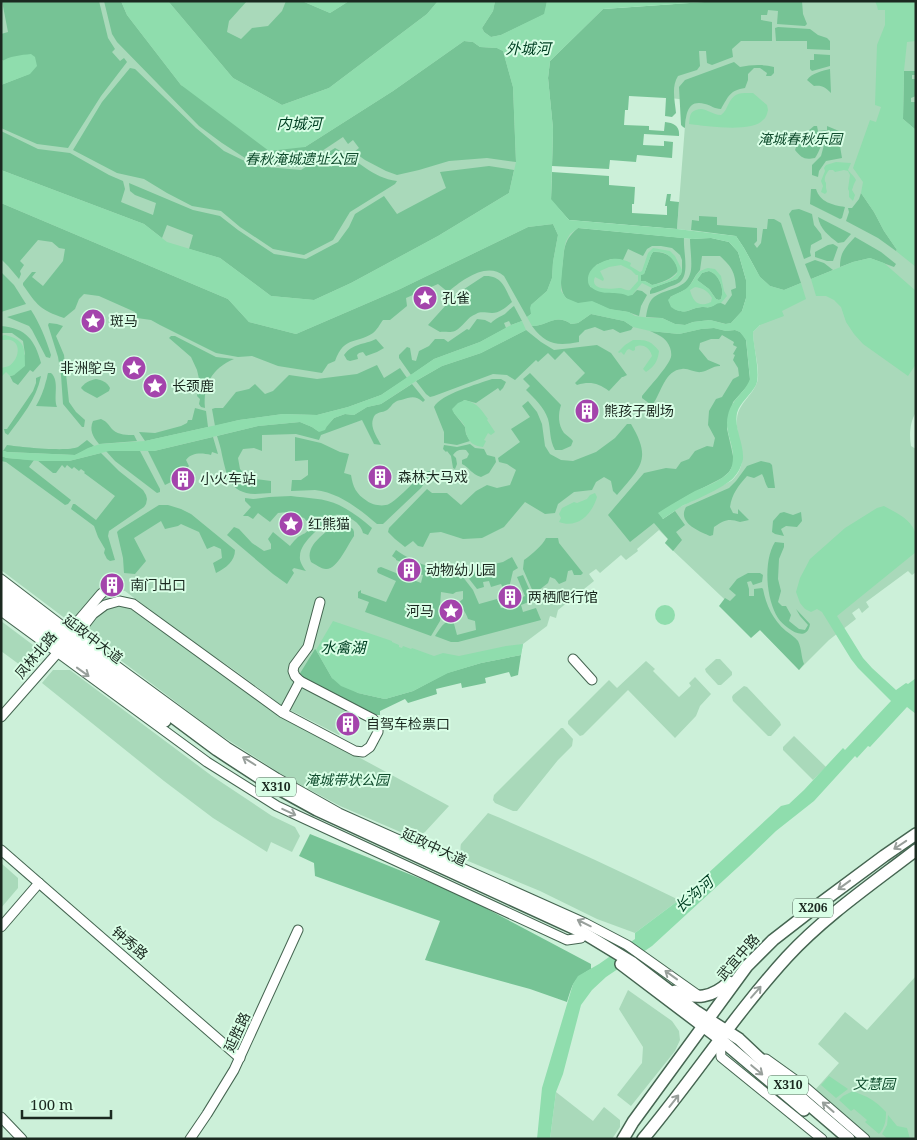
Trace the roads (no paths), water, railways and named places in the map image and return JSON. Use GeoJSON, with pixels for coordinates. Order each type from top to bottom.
{"type":"FeatureCollection","features":[{"type":"Feature","properties":{"kind":"main road","name":"延政中大道"},"geometry":{"type":"LineString","coordinates":[[1,589],[65,643],[215,757],[264,788],[316,816],[582,935]]}},
{"type":"Feature","properties":{"kind":"main road","name":"延政中大道"},"geometry":{"type":"LineString","coordinates":[[1,600],[219,752],[266,782],[317,810],[582,935],[665,986],[705,1022]]}},
{"type":"Feature","properties":{"kind":"main road"},"geometry":{"type":"LineString","coordinates":[[193,723],[219,752]]}},
{"type":"Feature","properties":{"kind":"main road","name":"武宜中路"},"geometry":{"type":"LineString","coordinates":[[623,1139],[705,1022],[747,966],[773,940],[796,921],[916,834]]}},
{"type":"Feature","properties":{"kind":"main road","name":"X206"},"geometry":{"type":"LineString","coordinates":[[643,1139],[745,1005],[787,957],[813,931],[916,850]]}},
{"type":"Feature","properties":{"kind":"main road","name":"延政中大道"},"geometry":{"type":"LineString","coordinates":[[631,966],[723,1035],[838,1139]]}},
{"type":"Feature","properties":{"kind":"main road"},"geometry":{"type":"LineString","coordinates":[[665,986],[685,995],[713,994],[747,966]]}},
{"type":"Feature","properties":{"kind":"main road","name":"延政中大道"},"geometry":{"type":"LineString","coordinates":[[723,1035],[739,1039],[807,1103],[849,1139]]}},
{"type":"Feature","properties":{"kind":"street"},"geometry":{"type":"LineString","coordinates":[[1,579],[65,643]]}},
{"type":"Feature","properties":{"kind":"street"},"geometry":{"type":"LineString","coordinates":[[65,643],[78,621],[116,580]]}},
{"type":"Feature","properties":{"kind":"street"},"geometry":{"type":"LineString","coordinates":[[65,643],[83,627],[93,614],[105,605],[119,601],[133,604],[283,713],[355,751],[363,752],[370,747],[378,732],[378,725],[373,719],[300,681],[293,672],[294,666],[308,647],[320,602]]}},
{"type":"Feature","properties":{"kind":"street"},"geometry":{"type":"LineString","coordinates":[[1,612],[65,643],[193,723],[227,747],[339,813],[585,923],[628,945],[699,996]]}},
{"type":"Feature","properties":{"kind":"street","name":"凤林北路"},"geometry":{"type":"LineString","coordinates":[[1,717],[65,643]]}},
{"type":"Feature","properties":{"kind":"street"},"geometry":{"type":"LineString","coordinates":[[573,659],[592,680]]}},
{"type":"Feature","properties":{"kind":"street"},"geometry":{"type":"LineString","coordinates":[[283,713],[300,681]]}},
{"type":"Feature","properties":{"kind":"street","name":"钟秀路"},"geometry":{"type":"LineString","coordinates":[[1,850],[240,1058]]}},
{"type":"Feature","properties":{"kind":"street"},"geometry":{"type":"LineString","coordinates":[[1,927],[40,883]]}},
{"type":"Feature","properties":{"kind":"street","name":"延胜路"},"geometry":{"type":"LineString","coordinates":[[190,1139],[234,1070],[298,930]]}},
{"type":"Feature","properties":{"kind":"street"},"geometry":{"type":"LineString","coordinates":[[723,1035],[721,1057],[822,1139]]}},
{"type":"Feature","properties":{"kind":"street"},"geometry":{"type":"LineString","coordinates":[[739,1039],[806,1087],[865,1139]]}},
{"type":"Feature","properties":{"kind":"street"},"geometry":{"type":"LineString","coordinates":[[1,1117],[22,1139]]}},
{"type":"Feature","properties":{"kind":"water"},"geometry":{"type":"Polygon","coordinates":[[[121,1],[168,1],[233,78],[282,105],[329,88],[427,14],[438,1],[495,1],[493,11],[482,28],[491,37],[501,35],[544,14],[547,1],[719,1],[603,9],[550,61],[548,78],[553,129],[551,199],[569,220],[736,236],[760,277],[770,286],[784,290],[801,283],[806,299],[782,311],[784,316],[760,325],[753,332],[757,380],[754,389],[737,413],[736,419],[743,459],[736,474],[726,484],[682,506],[663,519],[658,513],[718,480],[730,470],[733,457],[727,421],[732,404],[750,379],[746,340],[740,332],[735,330],[726,331],[714,328],[679,334],[650,331],[633,327],[624,321],[591,314],[578,323],[571,324],[566,321],[556,320],[532,326],[527,317],[531,314],[531,305],[547,291],[552,278],[558,235],[553,224],[528,227],[398,290],[296,334],[249,322],[228,299],[1,203],[1,170],[144,224],[167,242],[220,258],[271,296],[314,300],[351,283],[438,236],[509,193],[516,162],[513,87],[503,51],[497,48],[480,47],[473,42],[464,41],[393,91],[305,147],[269,151],[181,85],[127,15],[121,1]],[[578,228],[570,234],[566,241],[561,291],[566,298],[578,303],[592,301],[610,309],[629,312],[635,316],[662,318],[675,324],[685,325],[710,320],[725,324],[731,323],[742,311],[746,298],[746,280],[738,252],[729,242],[711,238],[692,239],[578,228]]]}},
{"type":"Feature","properties":{"kind":"water"},"geometry":{"type":"Polygon","coordinates":[[[302,1],[349,1],[330,13],[302,1]]]}},
{"type":"Feature","properties":{"kind":"water"},"geometry":{"type":"Polygon","coordinates":[[[875,1],[916,1],[916,41],[907,42],[903,119],[916,130],[916,267],[896,251],[861,193],[863,182],[853,168],[870,120],[876,122],[881,107],[875,105],[877,45],[885,25],[885,10],[878,10],[875,1]]]}},
{"type":"Feature","properties":{"kind":"water"},"geometry":{"type":"Polygon","coordinates":[[[31,54],[35,57],[37,66],[30,74],[1,85],[1,62],[11,57],[31,54]]]}},
{"type":"Feature","properties":{"kind":"water"},"geometry":{"type":"Polygon","coordinates":[[[753,93],[767,105],[768,110],[765,118],[757,124],[739,128],[728,128],[689,124],[690,116],[694,111],[702,109],[721,115],[735,95],[753,93]]]}},
{"type":"Feature","properties":{"kind":"water"},"geometry":{"type":"Polygon","coordinates":[[[836,162],[851,163],[848,170],[856,180],[852,190],[855,195],[853,201],[849,197],[850,175],[848,171],[835,172],[829,170],[825,178],[827,192],[825,194],[821,192],[824,168],[826,165],[836,162]]]}},
{"type":"Feature","properties":{"kind":"water"},"geometry":{"type":"Polygon","coordinates":[[[653,248],[670,251],[675,256],[682,270],[681,274],[677,279],[652,288],[642,283],[632,295],[628,296],[619,293],[600,292],[589,285],[588,276],[599,263],[612,259],[622,260],[631,263],[630,266],[640,272],[648,253],[653,248]],[[653,252],[644,274],[641,275],[641,281],[652,285],[669,280],[677,273],[676,265],[669,256],[661,252],[653,252]],[[621,265],[600,271],[604,279],[603,281],[595,277],[595,285],[602,288],[630,290],[638,281],[638,275],[621,265]]]}},
{"type":"Feature","properties":{"kind":"water"},"geometry":{"type":"Polygon","coordinates":[[[870,258],[884,263],[916,291],[916,364],[908,376],[863,344],[846,322],[841,307],[834,300],[826,296],[816,296],[811,279],[853,262],[870,258]]]}},
{"type":"Feature","properties":{"kind":"water"},"geometry":{"type":"Polygon","coordinates":[[[708,268],[715,269],[721,276],[727,296],[721,303],[684,312],[671,307],[668,300],[688,287],[697,274],[708,268]],[[709,271],[702,273],[697,280],[719,300],[722,295],[720,282],[716,275],[709,271]],[[695,287],[690,290],[697,303],[707,304],[711,302],[712,298],[707,292],[695,287]]]}},
{"type":"Feature","properties":{"kind":"water"},"geometry":{"type":"Polygon","coordinates":[[[522,321],[526,330],[481,353],[442,366],[381,404],[367,407],[354,415],[345,414],[334,418],[325,430],[319,432],[300,422],[258,426],[154,451],[109,451],[69,461],[38,461],[1,456],[1,450],[7,452],[75,455],[100,444],[145,441],[239,420],[283,414],[317,415],[348,407],[381,395],[434,359],[480,342],[522,321]]]}},
{"type":"Feature","properties":{"kind":"water"},"geometry":{"type":"Polygon","coordinates":[[[5,335],[17,339],[22,345],[25,354],[25,366],[14,375],[10,376],[6,372],[1,377],[1,368],[12,364],[18,350],[13,341],[1,340],[1,336],[5,335]]]}},
{"type":"Feature","properties":{"kind":"water"},"geometry":{"type":"Polygon","coordinates":[[[633,340],[648,341],[659,351],[655,363],[646,372],[643,369],[652,356],[646,347],[638,346],[633,351],[629,349],[624,355],[618,352],[633,340]]]}},
{"type":"Feature","properties":{"kind":"water"},"geometry":{"type":"Polygon","coordinates":[[[465,400],[481,409],[495,432],[491,435],[488,433],[483,447],[470,442],[464,425],[452,409],[458,403],[465,400]]]}},
{"type":"Feature","properties":{"kind":"water"},"geometry":{"type":"Polygon","coordinates":[[[595,493],[597,497],[595,503],[588,514],[578,522],[566,524],[559,522],[561,518],[559,514],[562,508],[574,502],[577,503],[587,499],[595,493]]]}},
{"type":"Feature","properties":{"kind":"water","name":"长沟河"},"geometry":{"type":"Polygon","coordinates":[[[884,506],[902,516],[913,527],[916,536],[916,552],[837,616],[863,658],[896,690],[916,678],[916,714],[907,707],[870,747],[868,746],[857,758],[855,756],[814,801],[776,831],[652,946],[606,977],[592,990],[581,1005],[563,1074],[556,1092],[550,1139],[537,1139],[542,1088],[573,984],[578,976],[635,939],[635,933],[679,900],[781,806],[789,804],[843,748],[845,750],[891,701],[851,659],[822,612],[817,609],[811,612],[805,609],[800,603],[796,592],[800,578],[810,559],[845,528],[877,508],[884,506]]]}},
{"type":"Feature","properties":{"kind":"water"},"geometry":{"type":"Polygon","coordinates":[[[661,605],[669,605],[675,611],[675,619],[669,625],[661,625],[655,619],[655,611],[661,605]]]}},
{"type":"Feature","properties":{"kind":"water","name":"水禽湖"},"geometry":{"type":"Polygon","coordinates":[[[333,621],[392,641],[399,645],[399,647],[412,648],[434,656],[443,653],[459,656],[523,644],[521,655],[481,663],[448,673],[413,691],[385,699],[358,693],[341,686],[332,678],[316,650],[333,621]]]}},
{"type":"Feature","properties":{"kind":"water"},"geometry":{"type":"Polygon","coordinates":[[[829,1076],[848,1089],[836,1098],[821,1085],[829,1076]]]}},
{"type":"Feature","properties":{"kind":"water"},"geometry":{"type":"Polygon","coordinates":[[[853,1091],[871,1099],[886,1112],[885,1124],[879,1134],[865,1122],[867,1120],[854,1109],[851,1111],[839,1100],[853,1091]]]}},
{"type":"Feature","properties":{"kind":"water"},"geometry":{"type":"Polygon","coordinates":[[[888,1115],[897,1126],[907,1128],[910,1139],[888,1139],[882,1134],[887,1125],[888,1115]]]}},
{"type":"Feature","properties":{"kind":"place","name":"孔雀"},"geometry":{"type":"Point","coordinates":[425,298]}},
{"type":"Feature","properties":{"kind":"place","name":"斑马"},"geometry":{"type":"Point","coordinates":[93,321]}},
{"type":"Feature","properties":{"kind":"place","name":"非洲鸵鸟"},"geometry":{"type":"Point","coordinates":[134,368]}},
{"type":"Feature","properties":{"kind":"place","name":"长颈鹿"},"geometry":{"type":"Point","coordinates":[155,386]}},
{"type":"Feature","properties":{"kind":"place","name":"熊孩子剧场"},"geometry":{"type":"Point","coordinates":[587,411]}},
{"type":"Feature","properties":{"kind":"place","name":"森林大马戏"},"geometry":{"type":"Point","coordinates":[380,477]}},
{"type":"Feature","properties":{"kind":"place","name":"小火车站"},"geometry":{"type":"Point","coordinates":[183,479]}},
{"type":"Feature","properties":{"kind":"place","name":"红熊猫"},"geometry":{"type":"Point","coordinates":[291,524]}},
{"type":"Feature","properties":{"kind":"place","name":"动物幼儿园"},"geometry":{"type":"Point","coordinates":[409,570]}},
{"type":"Feature","properties":{"kind":"place","name":"南门出口"},"geometry":{"type":"Point","coordinates":[112,585]}},
{"type":"Feature","properties":{"kind":"place","name":"两栖爬行馆"},"geometry":{"type":"Point","coordinates":[510,597]}},
{"type":"Feature","properties":{"kind":"place","name":"河马"},"geometry":{"type":"Point","coordinates":[451,611]}},
{"type":"Feature","properties":{"kind":"place","name":"自驾车检票口"},"geometry":{"type":"Point","coordinates":[348,724]}},
{"type":"Feature","properties":{"kind":"water label","name":"外城河"},"geometry":{"type":"Point","coordinates":[528,49]}},
{"type":"Feature","properties":{"kind":"water label","name":"内城河"},"geometry":{"type":"Point","coordinates":[299,124]}},
{"type":"Feature","properties":{"kind":"park label","name":"淹城春秋乐园"},"geometry":{"type":"Point","coordinates":[800,139]}},
{"type":"Feature","properties":{"kind":"park label","name":"春秋淹城遗址公园"},"geometry":{"type":"Point","coordinates":[301,159]}},
{"type":"Feature","properties":{"kind":"park label","name":"淹城带状公园"},"geometry":{"type":"Point","coordinates":[347,780]}},
{"type":"Feature","properties":{"kind":"park label","name":"文慧园"},"geometry":{"type":"Point","coordinates":[874,1084]}}]}
